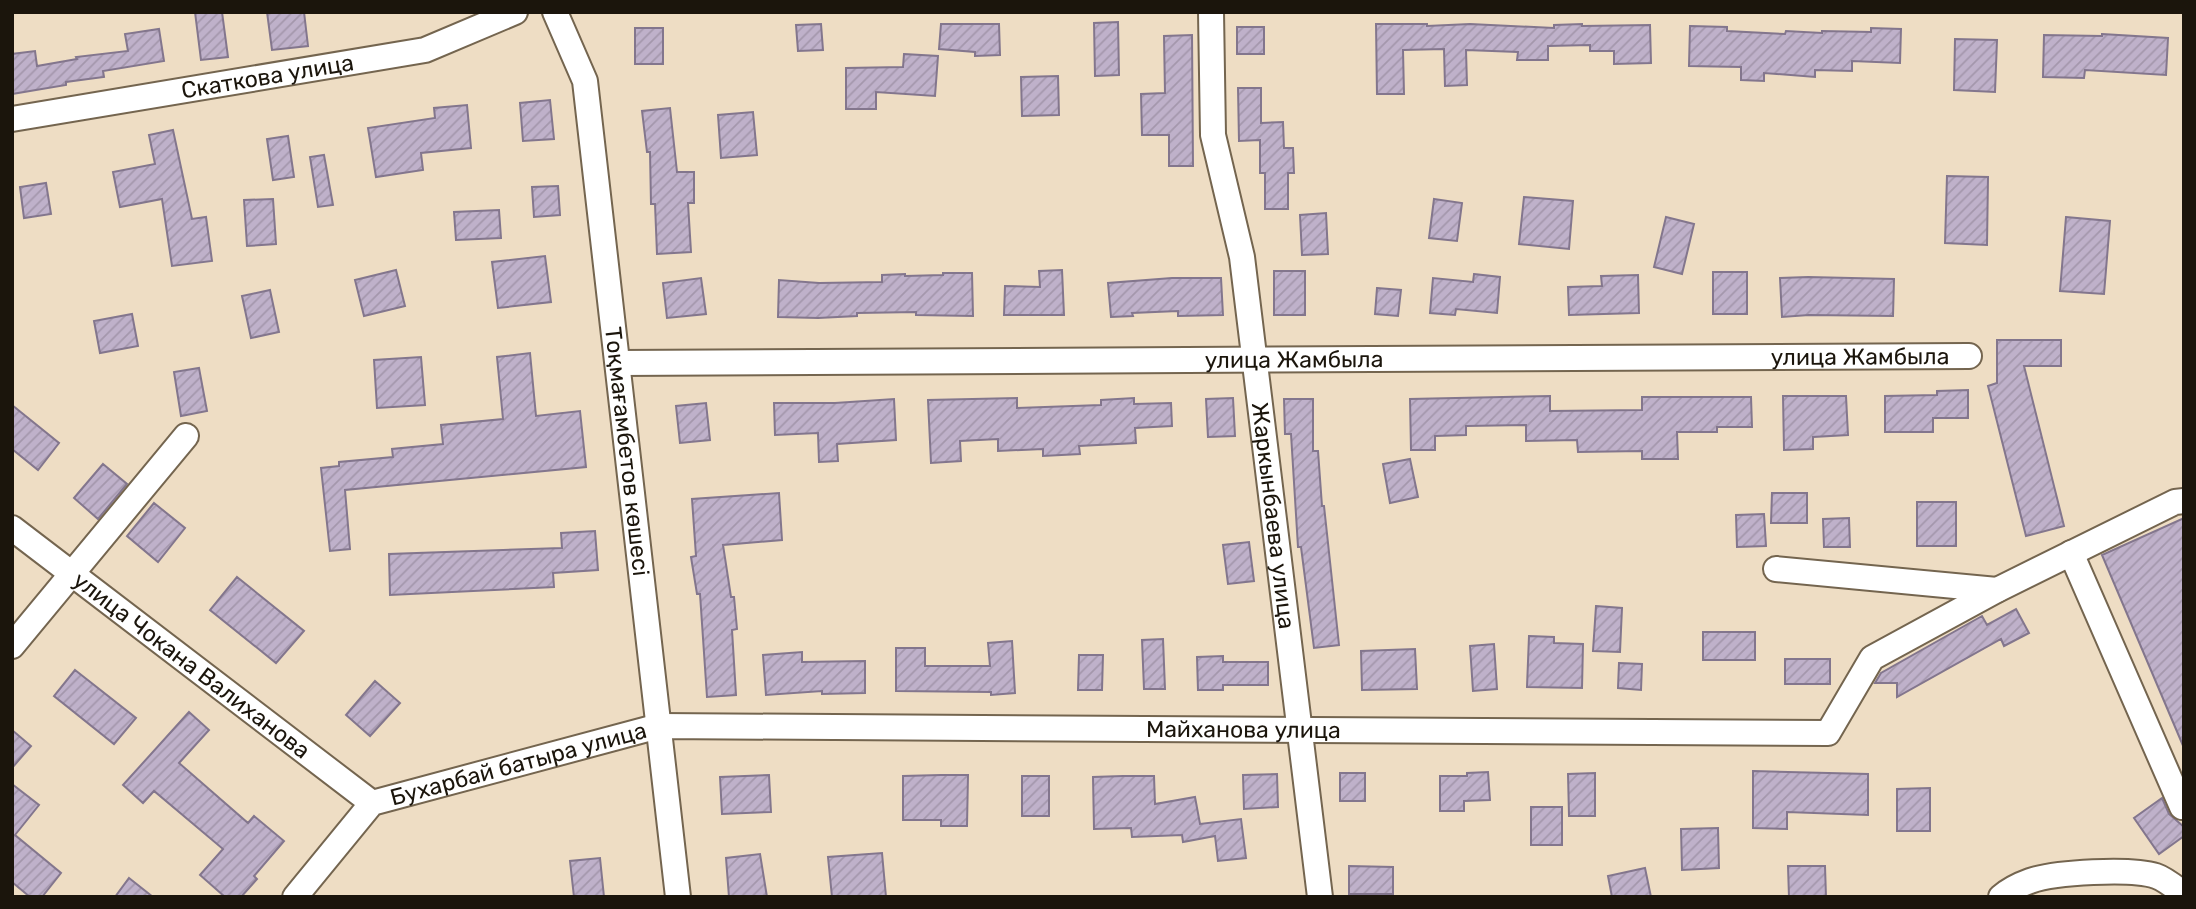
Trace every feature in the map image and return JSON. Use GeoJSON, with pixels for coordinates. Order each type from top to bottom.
{"type":"FeatureCollection","features":[{"type":"Feature","properties":{"kind":"street","name":"Скаткова улица"},"geometry":{"type":"LineString","coordinates":[[12,119],[425,50],[515,12]]}},
{"type":"Feature","properties":{"kind":"street","name":"Тоқмағамбетов көшесі"},"geometry":{"type":"LineString","coordinates":[[555,12],[585,81],[678,897]]}},
{"type":"Feature","properties":{"kind":"street","name":"Жаркынбаева улица"},"geometry":{"type":"LineString","coordinates":[[1211,12],[1213,135],[1242,257],[1320,897]]}},
{"type":"Feature","properties":{"kind":"street","name":"улица Жамбыла"},"geometry":{"type":"LineString","coordinates":[[618,363],[1969,356]]}},
{"type":"Feature","properties":{"kind":"street"},"geometry":{"type":"LineString","coordinates":[[12,646],[186,436]]}},
{"type":"Feature","properties":{"kind":"street"},"geometry":{"type":"LineString","coordinates":[[1776,569],[1997,590],[2175,502],[2184,501]]}},
{"type":"Feature","properties":{"kind":"street","name":"улица Чокана Валиханова"},"geometry":{"type":"LineString","coordinates":[[12,527],[372,803]]}},
{"type":"Feature","properties":{"kind":"street"},"geometry":{"type":"LineString","coordinates":[[2071,553],[2182,807]]}},
{"type":"Feature","properties":{"kind":"street","name":"Майханова улица"},"geometry":{"type":"LineString","coordinates":[[659,726],[1828,733],[1872,658],[1997,590]]}},
{"type":"Feature","properties":{"kind":"street","name":"Бухарбай батыра улица"},"geometry":{"type":"LineString","coordinates":[[295,897],[372,803],[659,726]]}},
{"type":"Feature","properties":{"kind":"street"},"geometry":{"type":"LineString","coordinates":[[2001,897],[2010,889],[2032,880],[2117,872],[2157,876],[2184,894]]}},
{"type":"Feature","properties":{"kind":"building"},"geometry":{"type":"Polygon","coordinates":[[[195,12],[222,12],[228,57],[201,60],[195,12]]]}},
{"type":"Feature","properties":{"kind":"building"},"geometry":{"type":"Polygon","coordinates":[[[267,12],[304,12],[308,46],[272,50],[267,12]]]}},
{"type":"Feature","properties":{"kind":"building"},"geometry":{"type":"Polygon","coordinates":[[[1118,22],[1119,75],[1095,76],[1094,23],[1118,22]]]}},
{"type":"Feature","properties":{"kind":"building"},"geometry":{"type":"Polygon","coordinates":[[[821,24],[823,50],[798,51],[796,25],[821,24]]]}},
{"type":"Feature","properties":{"kind":"building"},"geometry":{"type":"Polygon","coordinates":[[[941,24],[999,24],[1000,55],[975,56],[975,52],[939,49],[941,24]]]}},
{"type":"Feature","properties":{"kind":"building"},"geometry":{"type":"Polygon","coordinates":[[[1376,24],[1470,24],[1554,28],[1554,25],[1582,24],[1650,25],[1651,63],[1614,64],[1614,51],[1590,51],[1590,45],[1548,46],[1548,60],[1517,60],[1518,52],[1466,50],[1467,85],[1445,86],[1444,49],[1403,50],[1404,94],[1377,94],[1376,24]]]}},
{"type":"Feature","properties":{"kind":"building"},"geometry":{"type":"Polygon","coordinates":[[[1690,26],[1727,27],[1727,31],[1785,34],[1786,31],[1822,33],[1871,32],[1871,28],[1901,29],[1900,63],[1852,61],[1852,71],[1815,70],[1815,77],[1764,73],[1764,81],[1741,80],[1741,67],[1689,66],[1690,26]]]}},
{"type":"Feature","properties":{"kind":"building"},"geometry":{"type":"Polygon","coordinates":[[[1237,27],[1264,27],[1264,54],[1237,54],[1237,27]]]}},
{"type":"Feature","properties":{"kind":"building"},"geometry":{"type":"Polygon","coordinates":[[[635,28],[663,28],[663,64],[635,64],[635,28]]]}},
{"type":"Feature","properties":{"kind":"building"},"geometry":{"type":"Polygon","coordinates":[[[159,29],[164,61],[103,71],[104,77],[12,94],[12,54],[35,51],[37,66],[77,59],[76,57],[128,51],[125,34],[159,29]]]}},
{"type":"Feature","properties":{"kind":"building"},"geometry":{"type":"Polygon","coordinates":[[[2102,34],[2168,38],[2166,75],[2085,70],[2084,78],[2043,77],[2044,35],[2102,34]]]}},
{"type":"Feature","properties":{"kind":"building"},"geometry":{"type":"Polygon","coordinates":[[[1192,35],[1193,166],[1169,166],[1169,135],[1142,135],[1141,94],[1165,93],[1164,36],[1192,35]]]}},
{"type":"Feature","properties":{"kind":"building"},"geometry":{"type":"Polygon","coordinates":[[[1955,39],[1997,40],[1995,92],[1954,90],[1955,39]]]}},
{"type":"Feature","properties":{"kind":"building"},"geometry":{"type":"Polygon","coordinates":[[[904,54],[938,56],[935,96],[876,92],[876,109],[846,109],[846,68],[903,67],[904,54]]]}},
{"type":"Feature","properties":{"kind":"building"},"geometry":{"type":"Polygon","coordinates":[[[1058,76],[1059,115],[1022,116],[1021,77],[1058,76]]]}},
{"type":"Feature","properties":{"kind":"building"},"geometry":{"type":"Polygon","coordinates":[[[1238,88],[1261,88],[1261,123],[1283,122],[1284,148],[1293,148],[1294,173],[1288,173],[1288,209],[1265,209],[1265,173],[1260,173],[1260,140],[1239,141],[1238,88]]]}},
{"type":"Feature","properties":{"kind":"building"},"geometry":{"type":"Polygon","coordinates":[[[550,100],[554,139],[523,141],[520,103],[550,100]]]}},
{"type":"Feature","properties":{"kind":"building"},"geometry":{"type":"Polygon","coordinates":[[[467,105],[471,148],[421,153],[423,170],[376,177],[368,128],[435,118],[434,108],[467,105]]]}},
{"type":"Feature","properties":{"kind":"building"},"geometry":{"type":"Polygon","coordinates":[[[670,108],[677,172],[694,172],[694,203],[688,203],[691,252],[657,254],[655,204],[651,204],[650,152],[647,152],[642,111],[670,108]]]}},
{"type":"Feature","properties":{"kind":"building"},"geometry":{"type":"Polygon","coordinates":[[[753,112],[757,155],[721,158],[718,115],[753,112]]]}},
{"type":"Feature","properties":{"kind":"building"},"geometry":{"type":"Polygon","coordinates":[[[173,130],[192,219],[206,217],[212,261],[172,266],[162,199],[120,207],[113,172],[155,164],[149,135],[173,130]]]}},
{"type":"Feature","properties":{"kind":"building"},"geometry":{"type":"Polygon","coordinates":[[[288,136],[294,177],[273,180],[267,139],[288,136]]]}},
{"type":"Feature","properties":{"kind":"building"},"geometry":{"type":"Polygon","coordinates":[[[324,155],[333,205],[318,207],[310,157],[324,155]]]}},
{"type":"Feature","properties":{"kind":"building"},"geometry":{"type":"Polygon","coordinates":[[[1947,176],[1988,177],[1987,245],[1945,243],[1947,176]]]}},
{"type":"Feature","properties":{"kind":"building"},"geometry":{"type":"Polygon","coordinates":[[[46,183],[51,214],[24,218],[20,187],[46,183]]]}},
{"type":"Feature","properties":{"kind":"building"},"geometry":{"type":"Polygon","coordinates":[[[558,186],[560,215],[534,217],[532,187],[558,186]]]}},
{"type":"Feature","properties":{"kind":"building"},"geometry":{"type":"Polygon","coordinates":[[[1524,197],[1573,201],[1569,249],[1519,244],[1524,197]]]}},
{"type":"Feature","properties":{"kind":"building"},"geometry":{"type":"Polygon","coordinates":[[[273,199],[276,244],[247,246],[244,200],[273,199]]]}},
{"type":"Feature","properties":{"kind":"building"},"geometry":{"type":"Polygon","coordinates":[[[1434,199],[1462,203],[1457,241],[1429,238],[1434,199]]]}},
{"type":"Feature","properties":{"kind":"building"},"geometry":{"type":"Polygon","coordinates":[[[499,210],[501,238],[456,240],[454,212],[499,210]]]}},
{"type":"Feature","properties":{"kind":"building"},"geometry":{"type":"Polygon","coordinates":[[[1326,213],[1328,254],[1302,255],[1300,215],[1326,213]]]}},
{"type":"Feature","properties":{"kind":"building"},"geometry":{"type":"Polygon","coordinates":[[[1666,217],[1694,224],[1682,274],[1654,267],[1666,217]]]}},
{"type":"Feature","properties":{"kind":"building"},"geometry":{"type":"Polygon","coordinates":[[[2066,217],[2110,221],[2104,294],[2060,291],[2066,217]]]}},
{"type":"Feature","properties":{"kind":"building"},"geometry":{"type":"Polygon","coordinates":[[[545,256],[551,302],[498,308],[492,262],[545,256]]]}},
{"type":"Feature","properties":{"kind":"building"},"geometry":{"type":"Polygon","coordinates":[[[396,270],[405,306],[364,316],[355,280],[396,270]]]}},
{"type":"Feature","properties":{"kind":"building"},"geometry":{"type":"Polygon","coordinates":[[[1062,270],[1064,315],[1004,315],[1005,286],[1040,287],[1039,271],[1062,270]]]}},
{"type":"Feature","properties":{"kind":"building"},"geometry":{"type":"Polygon","coordinates":[[[1274,271],[1305,271],[1305,315],[1274,315],[1274,271]]]}},
{"type":"Feature","properties":{"kind":"building"},"geometry":{"type":"Polygon","coordinates":[[[1713,272],[1747,272],[1747,314],[1713,314],[1713,272]]]}},
{"type":"Feature","properties":{"kind":"building"},"geometry":{"type":"Polygon","coordinates":[[[972,273],[973,316],[916,315],[916,312],[857,313],[857,316],[818,318],[778,317],[779,280],[819,283],[882,282],[882,275],[972,273]]]}},
{"type":"Feature","properties":{"kind":"building"},"geometry":{"type":"Polygon","coordinates":[[[1474,274],[1500,277],[1497,313],[1456,309],[1455,315],[1430,313],[1433,278],[1473,282],[1474,274]]]}},
{"type":"Feature","properties":{"kind":"building"},"geometry":{"type":"Polygon","coordinates":[[[1638,275],[1639,313],[1569,315],[1568,287],[1602,286],[1601,276],[1638,275]]]}},
{"type":"Feature","properties":{"kind":"building"},"geometry":{"type":"Polygon","coordinates":[[[701,278],[706,314],[667,318],[663,283],[701,278]]]}},
{"type":"Feature","properties":{"kind":"building"},"geometry":{"type":"Polygon","coordinates":[[[1172,278],[1221,278],[1223,315],[1178,316],[1178,311],[1132,313],[1133,316],[1111,317],[1108,283],[1172,278]]]}},
{"type":"Feature","properties":{"kind":"building"},"geometry":{"type":"Polygon","coordinates":[[[1780,278],[1894,279],[1893,316],[1782,317],[1780,278]]]}},
{"type":"Feature","properties":{"kind":"building"},"geometry":{"type":"Polygon","coordinates":[[[1377,288],[1401,290],[1398,316],[1375,314],[1377,288]]]}},
{"type":"Feature","properties":{"kind":"building"},"geometry":{"type":"Polygon","coordinates":[[[270,290],[279,332],[251,338],[242,296],[270,290]]]}},
{"type":"Feature","properties":{"kind":"building"},"geometry":{"type":"Polygon","coordinates":[[[132,314],[138,346],[100,353],[94,321],[132,314]]]}},
{"type":"Feature","properties":{"kind":"building"},"geometry":{"type":"Polygon","coordinates":[[[1997,340],[2061,340],[2061,366],[2024,366],[2064,526],[2026,536],[1988,386],[1997,383],[1997,340]]]}},
{"type":"Feature","properties":{"kind":"building"},"geometry":{"type":"Polygon","coordinates":[[[530,353],[536,416],[580,411],[586,467],[345,490],[350,549],[330,551],[321,468],[339,466],[339,462],[393,457],[392,449],[443,444],[441,425],[503,419],[497,357],[530,353]]]}},
{"type":"Feature","properties":{"kind":"building"},"geometry":{"type":"Polygon","coordinates":[[[421,357],[425,405],[377,408],[374,360],[421,357]]]}},
{"type":"Feature","properties":{"kind":"building"},"geometry":{"type":"Polygon","coordinates":[[[199,368],[207,411],[181,416],[174,372],[199,368]]]}},
{"type":"Feature","properties":{"kind":"building"},"geometry":{"type":"Polygon","coordinates":[[[1968,390],[1968,418],[1933,418],[1933,432],[1885,432],[1885,396],[1937,395],[1937,391],[1968,390]]]}},
{"type":"Feature","properties":{"kind":"building"},"geometry":{"type":"Polygon","coordinates":[[[1550,396],[1550,411],[1642,410],[1642,397],[1751,397],[1752,427],[1717,427],[1717,432],[1677,432],[1678,459],[1642,459],[1642,451],[1578,452],[1577,440],[1526,441],[1526,425],[1466,426],[1466,435],[1435,436],[1435,450],[1411,450],[1410,399],[1550,396]]]}},
{"type":"Feature","properties":{"kind":"building"},"geometry":{"type":"Polygon","coordinates":[[[1783,396],[1846,396],[1848,435],[1813,437],[1813,449],[1784,450],[1783,396]]]}},
{"type":"Feature","properties":{"kind":"building"},"geometry":{"type":"Polygon","coordinates":[[[1017,398],[1017,408],[1101,405],[1101,400],[1134,398],[1134,404],[1171,403],[1172,426],[1135,428],[1136,443],[1079,446],[1080,454],[1043,456],[1043,449],[998,451],[998,439],[960,441],[961,461],[931,463],[928,400],[1017,398]]]}},
{"type":"Feature","properties":{"kind":"building"},"geometry":{"type":"Polygon","coordinates":[[[1233,398],[1235,436],[1208,437],[1206,399],[1233,398]]]}},
{"type":"Feature","properties":{"kind":"building"},"geometry":{"type":"Polygon","coordinates":[[[894,399],[896,440],[837,444],[838,461],[819,462],[818,433],[775,435],[774,403],[894,399]]]}},
{"type":"Feature","properties":{"kind":"building"},"geometry":{"type":"Polygon","coordinates":[[[1284,399],[1313,399],[1313,451],[1318,451],[1339,645],[1314,648],[1301,547],[1298,547],[1291,434],[1285,434],[1284,399]]]}},
{"type":"Feature","properties":{"kind":"building"},"geometry":{"type":"Polygon","coordinates":[[[706,403],[710,440],[680,443],[676,406],[706,403]]]}},
{"type":"Feature","properties":{"kind":"building"},"geometry":{"type":"Polygon","coordinates":[[[12,405],[59,443],[38,470],[12,449],[12,405]]]}},
{"type":"Feature","properties":{"kind":"building"},"geometry":{"type":"Polygon","coordinates":[[[1410,459],[1418,497],[1390,503],[1383,464],[1410,459]]]}},
{"type":"Feature","properties":{"kind":"building"},"geometry":{"type":"Polygon","coordinates":[[[103,464],[127,484],[98,519],[74,498],[103,464]]]}},
{"type":"Feature","properties":{"kind":"building"},"geometry":{"type":"Polygon","coordinates":[[[779,493],[782,540],[723,545],[731,597],[734,597],[737,629],[732,630],[736,695],[707,697],[700,594],[697,594],[691,557],[696,556],[692,499],[779,493]]]}},
{"type":"Feature","properties":{"kind":"building"},"geometry":{"type":"Polygon","coordinates":[[[1772,493],[1807,493],[1807,523],[1771,523],[1772,493]]]}},
{"type":"Feature","properties":{"kind":"building"},"geometry":{"type":"Polygon","coordinates":[[[1917,502],[1956,502],[1956,546],[1917,546],[1917,502]]]}},
{"type":"Feature","properties":{"kind":"building"},"geometry":{"type":"Polygon","coordinates":[[[154,503],[185,528],[158,562],[127,536],[154,503]]]}},
{"type":"Feature","properties":{"kind":"building"},"geometry":{"type":"Polygon","coordinates":[[[1764,514],[1766,546],[1737,547],[1736,515],[1764,514]]]}},
{"type":"Feature","properties":{"kind":"building"},"geometry":{"type":"Polygon","coordinates":[[[1849,518],[1850,547],[1824,547],[1823,519],[1849,518]]]}},
{"type":"Feature","properties":{"kind":"building"},"geometry":{"type":"Polygon","coordinates":[[[2184,518],[2184,748],[2102,555],[2184,518]]]}},
{"type":"Feature","properties":{"kind":"building"},"geometry":{"type":"Polygon","coordinates":[[[595,531],[598,570],[553,573],[554,587],[390,595],[389,554],[562,548],[561,533],[595,531]]]}},
{"type":"Feature","properties":{"kind":"building"},"geometry":{"type":"Polygon","coordinates":[[[1249,542],[1254,581],[1228,584],[1223,545],[1249,542]]]}},
{"type":"Feature","properties":{"kind":"building"},"geometry":{"type":"Polygon","coordinates":[[[237,577],[304,631],[276,663],[210,610],[237,577]]]}},
{"type":"Feature","properties":{"kind":"building"},"geometry":{"type":"Polygon","coordinates":[[[1596,606],[1622,608],[1620,652],[1593,651],[1596,606]]]}},
{"type":"Feature","properties":{"kind":"building"},"geometry":{"type":"Polygon","coordinates":[[[2016,609],[2029,633],[2004,646],[2001,639],[1897,697],[1897,683],[1875,683],[1881,673],[1982,616],[1987,625],[2016,609]]]}},
{"type":"Feature","properties":{"kind":"building"},"geometry":{"type":"Polygon","coordinates":[[[1703,632],[1755,632],[1755,660],[1703,660],[1703,632]]]}},
{"type":"Feature","properties":{"kind":"building"},"geometry":{"type":"Polygon","coordinates":[[[1529,636],[1554,637],[1554,643],[1583,644],[1582,688],[1527,687],[1529,636]]]}},
{"type":"Feature","properties":{"kind":"building"},"geometry":{"type":"Polygon","coordinates":[[[1163,639],[1165,689],[1144,689],[1142,640],[1163,639]]]}},
{"type":"Feature","properties":{"kind":"building"},"geometry":{"type":"Polygon","coordinates":[[[1012,641],[1015,693],[991,695],[991,692],[896,691],[896,648],[925,648],[925,666],[990,666],[988,643],[1012,641]]]}},
{"type":"Feature","properties":{"kind":"building"},"geometry":{"type":"Polygon","coordinates":[[[1494,644],[1497,689],[1473,691],[1470,646],[1494,644]]]}},
{"type":"Feature","properties":{"kind":"building"},"geometry":{"type":"Polygon","coordinates":[[[1415,649],[1417,689],[1362,690],[1361,651],[1415,649]]]}},
{"type":"Feature","properties":{"kind":"building"},"geometry":{"type":"Polygon","coordinates":[[[802,652],[802,662],[865,661],[865,693],[822,694],[822,691],[766,695],[763,655],[802,652]]]}},
{"type":"Feature","properties":{"kind":"building"},"geometry":{"type":"Polygon","coordinates":[[[1079,655],[1103,655],[1102,690],[1078,690],[1079,655]]]}},
{"type":"Feature","properties":{"kind":"building"},"geometry":{"type":"Polygon","coordinates":[[[1223,656],[1223,662],[1268,662],[1268,685],[1223,685],[1223,690],[1198,690],[1197,657],[1223,656]]]}},
{"type":"Feature","properties":{"kind":"building"},"geometry":{"type":"Polygon","coordinates":[[[1785,659],[1830,659],[1830,684],[1785,684],[1785,659]]]}},
{"type":"Feature","properties":{"kind":"building"},"geometry":{"type":"Polygon","coordinates":[[[1619,663],[1642,664],[1641,690],[1618,688],[1619,663]]]}},
{"type":"Feature","properties":{"kind":"building"},"geometry":{"type":"Polygon","coordinates":[[[75,670],[136,718],[114,744],[54,696],[75,670]]]}},
{"type":"Feature","properties":{"kind":"building"},"geometry":{"type":"Polygon","coordinates":[[[375,681],[400,703],[370,736],[346,715],[375,681]]]}},
{"type":"Feature","properties":{"kind":"building"},"geometry":{"type":"Polygon","coordinates":[[[189,712],[209,730],[179,763],[248,823],[254,816],[284,841],[254,876],[257,879],[241,897],[225,897],[200,875],[223,849],[154,791],[143,803],[123,785],[189,712]]]}},
{"type":"Feature","properties":{"kind":"building"},"geometry":{"type":"Polygon","coordinates":[[[12,730],[31,746],[12,768],[12,730]]]}},
{"type":"Feature","properties":{"kind":"building"},"geometry":{"type":"Polygon","coordinates":[[[1753,771],[1868,774],[1868,815],[1787,812],[1787,829],[1753,828],[1753,771]]]}},
{"type":"Feature","properties":{"kind":"building"},"geometry":{"type":"Polygon","coordinates":[[[1488,772],[1490,800],[1464,801],[1464,811],[1440,811],[1440,776],[1467,776],[1467,773],[1488,772]]]}},
{"type":"Feature","properties":{"kind":"building"},"geometry":{"type":"Polygon","coordinates":[[[1340,773],[1365,773],[1365,801],[1340,801],[1340,773]]]}},
{"type":"Feature","properties":{"kind":"building"},"geometry":{"type":"Polygon","coordinates":[[[1595,773],[1595,816],[1569,816],[1568,774],[1595,773]]]}},
{"type":"Feature","properties":{"kind":"building"},"geometry":{"type":"Polygon","coordinates":[[[1277,774],[1278,807],[1244,809],[1243,775],[1277,774]]]}},
{"type":"Feature","properties":{"kind":"building"},"geometry":{"type":"Polygon","coordinates":[[[769,775],[771,812],[722,814],[720,777],[769,775]]]}},
{"type":"Feature","properties":{"kind":"building"},"geometry":{"type":"Polygon","coordinates":[[[968,775],[967,826],[941,826],[941,820],[903,820],[903,776],[968,775]]]}},
{"type":"Feature","properties":{"kind":"building"},"geometry":{"type":"Polygon","coordinates":[[[1022,776],[1049,776],[1049,816],[1022,816],[1022,776]]]}},
{"type":"Feature","properties":{"kind":"building"},"geometry":{"type":"Polygon","coordinates":[[[1154,776],[1155,804],[1195,797],[1200,824],[1241,819],[1246,858],[1218,861],[1215,836],[1183,842],[1182,835],[1132,837],[1131,828],[1094,829],[1093,777],[1154,776]]]}},
{"type":"Feature","properties":{"kind":"building"},"geometry":{"type":"Polygon","coordinates":[[[12,784],[39,805],[15,835],[61,873],[42,897],[30,897],[12,882],[12,784]]]}},
{"type":"Feature","properties":{"kind":"building"},"geometry":{"type":"Polygon","coordinates":[[[1930,788],[1930,831],[1897,831],[1897,789],[1930,788]]]}},
{"type":"Feature","properties":{"kind":"building"},"geometry":{"type":"Polygon","coordinates":[[[2162,798],[2169,814],[2184,827],[2184,836],[2159,854],[2134,818],[2162,798]]]}},
{"type":"Feature","properties":{"kind":"building"},"geometry":{"type":"Polygon","coordinates":[[[1531,807],[1562,807],[1562,845],[1531,845],[1531,807]]]}},
{"type":"Feature","properties":{"kind":"building"},"geometry":{"type":"Polygon","coordinates":[[[1718,828],[1719,868],[1682,870],[1681,829],[1718,828]]]}},
{"type":"Feature","properties":{"kind":"building"},"geometry":{"type":"Polygon","coordinates":[[[882,853],[886,897],[832,897],[828,857],[882,853]]]}},
{"type":"Feature","properties":{"kind":"building"},"geometry":{"type":"Polygon","coordinates":[[[760,854],[767,897],[729,897],[726,858],[760,854]]]}},
{"type":"Feature","properties":{"kind":"building"},"geometry":{"type":"Polygon","coordinates":[[[600,858],[604,897],[574,897],[570,861],[600,858]]]}},
{"type":"Feature","properties":{"kind":"building"},"geometry":{"type":"Polygon","coordinates":[[[1349,866],[1393,867],[1393,894],[1349,894],[1349,866]]]}},
{"type":"Feature","properties":{"kind":"building"},"geometry":{"type":"Polygon","coordinates":[[[1788,866],[1825,866],[1826,897],[1789,897],[1788,866]]]}},
{"type":"Feature","properties":{"kind":"building"},"geometry":{"type":"Polygon","coordinates":[[[1645,868],[1651,897],[1612,897],[1608,876],[1645,868]]]}},
{"type":"Feature","properties":{"kind":"building"},"geometry":{"type":"Polygon","coordinates":[[[129,878],[153,897],[115,897],[129,878]]]}}]}
